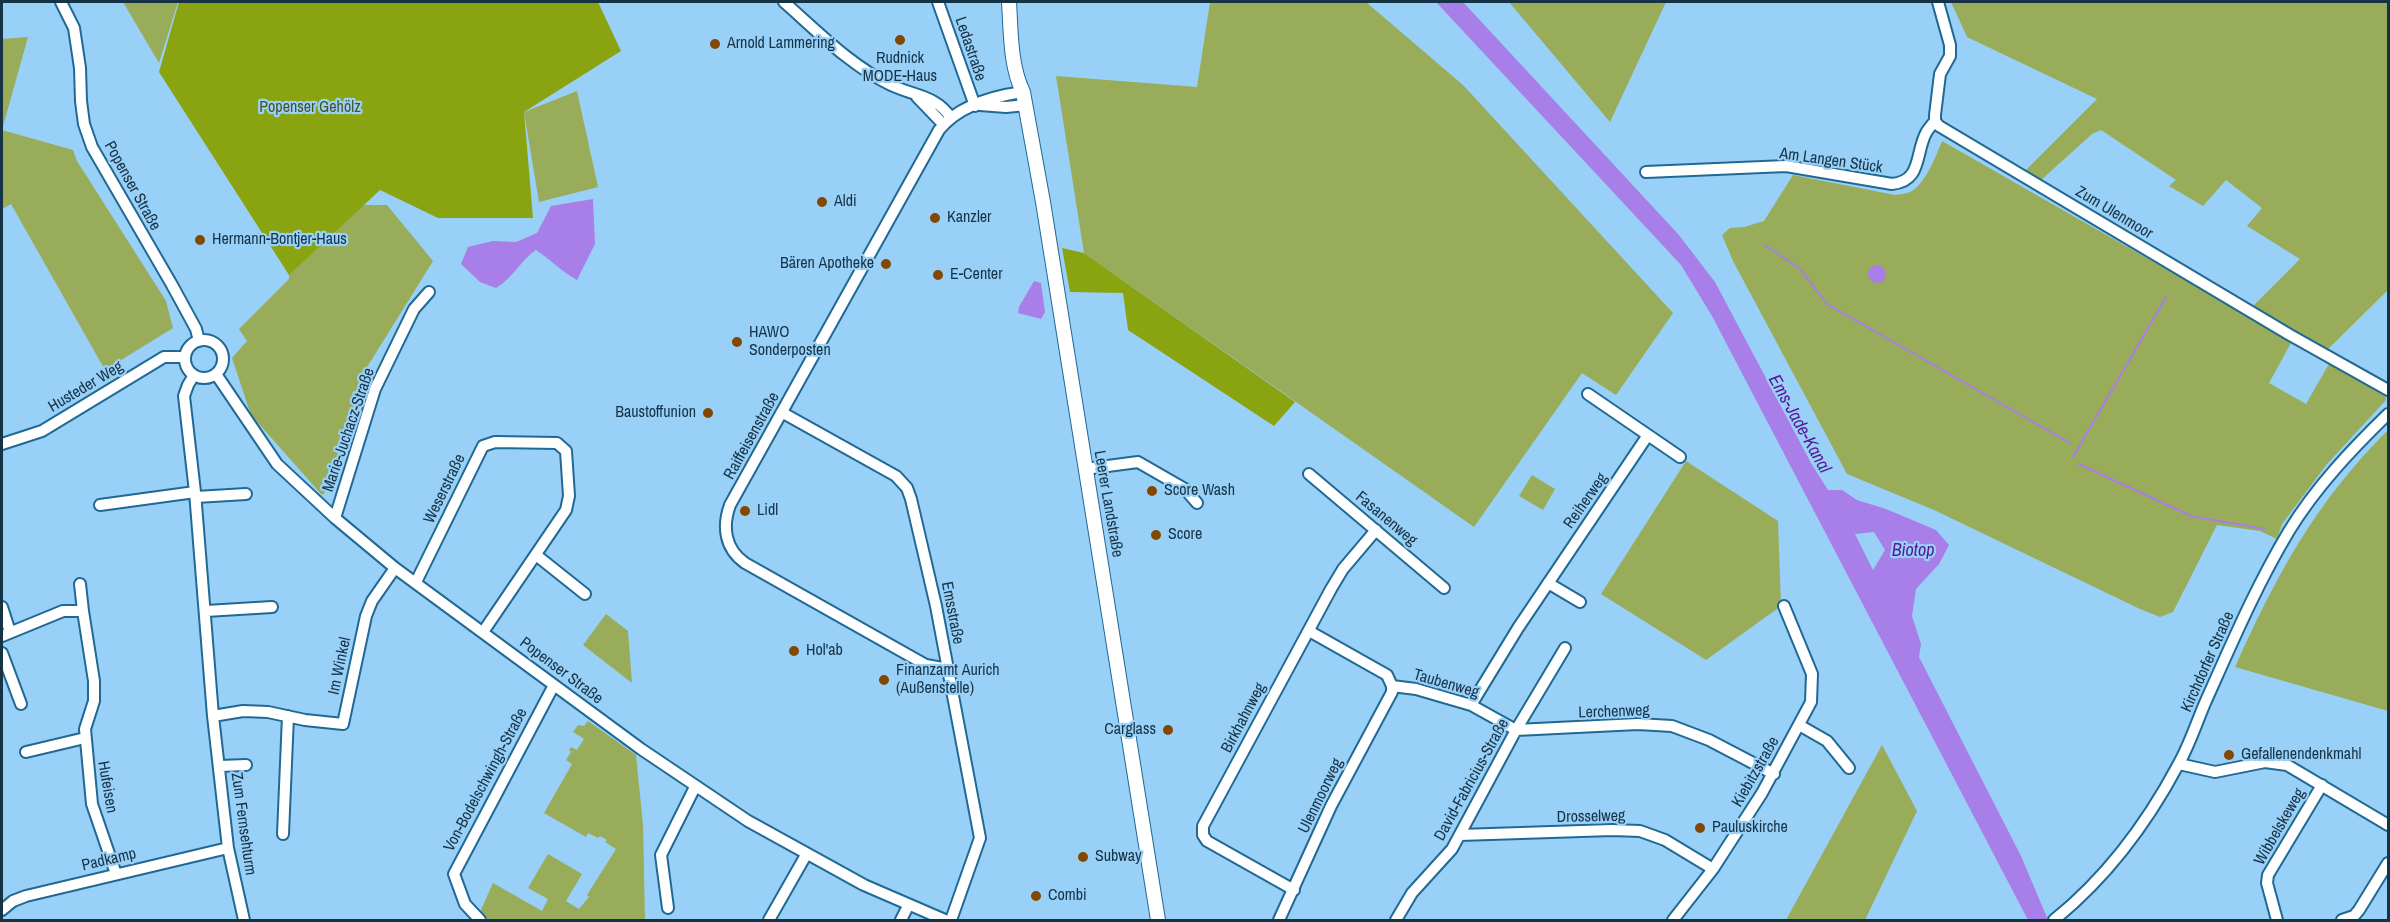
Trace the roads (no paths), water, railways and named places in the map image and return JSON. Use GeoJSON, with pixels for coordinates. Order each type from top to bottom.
{"type":"FeatureCollection","features":[{"type":"Feature","properties":{"kind":"main road","name":"Leerer Landstraße"},"geometry":{"type":"LineString","coordinates":[[1009,2],[1025,80],[1024,99],[1158,921]]}},
{"type":"Feature","properties":{"kind":"street","name":"Popenser Straße"},"geometry":{"type":"LineString","coordinates":[[61,2],[74,28],[80,68],[84,124],[92,147],[172,285],[196,329],[199,341]]}},
{"type":"Feature","properties":{"kind":"street"},"geometry":{"type":"LineString","coordinates":[[784,2],[867,73],[915,95],[947,121],[996,96],[1024,99]]}},
{"type":"Feature","properties":{"kind":"street","name":"Ledastraße"},"geometry":{"type":"LineString","coordinates":[[938,2],[977,105]]}},
{"type":"Feature","properties":{"kind":"street"},"geometry":{"type":"LineString","coordinates":[[1935,121],[1940,74],[1950,56],[1950,45],[1938,2]]}},
{"type":"Feature","properties":{"kind":"street","name":"Raiffeisenstraße"},"geometry":{"type":"LineString","coordinates":[[947,121],[934,137],[727,515],[726,532],[732,550],[745,563],[926,665],[948,669]]}},
{"type":"Feature","properties":{"kind":"street","name":"Am Langen Stück"},"geometry":{"type":"LineString","coordinates":[[1646,172],[1786,166],[1892,184],[1903,183],[1912,176],[1926,132],[1935,121]]}},
{"type":"Feature","properties":{"kind":"street","name":"Zum Ulenmoor"},"geometry":{"type":"LineString","coordinates":[[1935,121],[1947,131],[2184,272],[2388,390]]}},
{"type":"Feature","properties":{"kind":"street","name":"Marie-Juchacz-Straße"},"geometry":{"type":"LineString","coordinates":[[335,518],[375,389],[414,309],[429,292]]}},
{"type":"Feature","properties":{"kind":"street"},"geometry":{"type":"LineString","coordinates":[[199,341],[212,342],[221,350],[223,363],[216,374],[205,378],[194,375],[187,367],[185,357],[190,347],[199,341]]}},
{"type":"Feature","properties":{"kind":"street","name":"Husteder Weg"},"geometry":{"type":"LineString","coordinates":[[2,444],[42,431],[164,357],[185,357]]}},
{"type":"Feature","properties":{"kind":"street","name":"Popenser Straße"},"geometry":{"type":"LineString","coordinates":[[216,374],[277,464],[335,518],[396,568],[695,787],[806,855],[909,906],[945,921]]}},
{"type":"Feature","properties":{"kind":"street","name":"Zum Fernsehturm"},"geometry":{"type":"LineString","coordinates":[[194,375],[184,396],[206,610],[213,716],[228,848],[244,921]]}},
{"type":"Feature","properties":{"kind":"street"},"geometry":{"type":"LineString","coordinates":[[1588,394],[1680,457]]}},
{"type":"Feature","properties":{"kind":"street","name":"Emsstraße"},"geometry":{"type":"LineString","coordinates":[[783,412],[896,476],[907,488],[911,499],[936,606],[980,838],[951,921]]}},
{"type":"Feature","properties":{"kind":"street","name":"Kirchdorfer Straße"},"geometry":{"type":"LineString","coordinates":[[2054,921],[2098,882],[2113,864],[2179,764],[2248,609],[2288,533],[2305,506],[2330,474],[2388,414]]}},
{"type":"Feature","properties":{"kind":"street","name":"Reiherweg"},"geometry":{"type":"LineString","coordinates":[[1471,705],[1548,583],[1648,435]]}},
{"type":"Feature","properties":{"kind":"street","name":"Weserstraße"},"geometry":{"type":"LineString","coordinates":[[416,582],[483,446],[495,442],[556,443],[566,451],[569,496],[567,510],[483,632]]}},
{"type":"Feature","properties":{"kind":"street"},"geometry":{"type":"LineString","coordinates":[[1085,469],[1138,462],[1185,489],[1197,502]]}},
{"type":"Feature","properties":{"kind":"street","name":"Fasanenweg"},"geometry":{"type":"LineString","coordinates":[[1309,474],[1444,588]]}},
{"type":"Feature","properties":{"kind":"street"},"geometry":{"type":"LineString","coordinates":[[100,505],[195,494],[246,494]]}},
{"type":"Feature","properties":{"kind":"street","name":"Birkhahnweg"},"geometry":{"type":"LineString","coordinates":[[1294,890],[1207,841],[1203,835],[1203,826],[1343,569],[1376,530]]}},
{"type":"Feature","properties":{"kind":"street"},"geometry":{"type":"LineString","coordinates":[[536,555],[585,594]]}},
{"type":"Feature","properties":{"kind":"street","name":"Im Winkel"},"geometry":{"type":"LineString","coordinates":[[213,716],[243,711],[268,712],[343,724],[366,615],[372,601],[396,568]]}},
{"type":"Feature","properties":{"kind":"street"},"geometry":{"type":"LineString","coordinates":[[1548,583],[1580,602]]}},
{"type":"Feature","properties":{"kind":"street","name":"Hufeisen"},"geometry":{"type":"LineString","coordinates":[[80,584],[94,681],[94,701],[85,729],[92,804],[116,874]]}},
{"type":"Feature","properties":{"kind":"street","name":"Kiebitzstraße"},"geometry":{"type":"LineString","coordinates":[[1673,921],[1713,869],[1774,774],[1811,702],[1812,674],[1784,606]]}},
{"type":"Feature","properties":{"kind":"street"},"geometry":{"type":"LineString","coordinates":[[2,607],[6,634],[63,611],[83,611]]}},
{"type":"Feature","properties":{"kind":"street"},"geometry":{"type":"LineString","coordinates":[[206,610],[272,607]]}},
{"type":"Feature","properties":{"kind":"street","name":"Taubenweg"},"geometry":{"type":"LineString","coordinates":[[1309,631],[1387,675],[1392,686],[1416,689],[1471,705],[1516,729]]}},
{"type":"Feature","properties":{"kind":"street","name":"David-Fabricius-Straße"},"geometry":{"type":"LineString","coordinates":[[1396,921],[1412,893],[1452,849],[1516,729],[1566,648]]}},
{"type":"Feature","properties":{"kind":"street"},"geometry":{"type":"LineString","coordinates":[[2,653],[21,704]]}},
{"type":"Feature","properties":{"kind":"street","name":"Von-Bodelschwingh-Straße"},"geometry":{"type":"LineString","coordinates":[[480,921],[465,904],[454,874],[554,685]]}},
{"type":"Feature","properties":{"kind":"street","name":"Ulenmoorweg"},"geometry":{"type":"LineString","coordinates":[[1279,921],[1330,806],[1392,692],[1392,686]]}},
{"type":"Feature","properties":{"kind":"street"},"geometry":{"type":"LineString","coordinates":[[284,834],[288,716]]}},
{"type":"Feature","properties":{"kind":"street","name":"Lerchenweg"},"geometry":{"type":"LineString","coordinates":[[1516,729],[1560,729],[1638,724],[1672,726],[1709,740],[1774,774]]}},
{"type":"Feature","properties":{"kind":"street","name":"Kiebitzstraße"},"geometry":{"type":"LineString","coordinates":[[1799,725],[1827,741],[1850,768]]}},
{"type":"Feature","properties":{"kind":"street"},"geometry":{"type":"LineString","coordinates":[[26,752],[85,738]]}},
{"type":"Feature","properties":{"kind":"street"},"geometry":{"type":"LineString","coordinates":[[2179,764],[2215,772],[2265,762],[2287,765],[2387,821]]}},
{"type":"Feature","properties":{"kind":"street","name":"Zum Fernsehturm"},"geometry":{"type":"LineString","coordinates":[[220,766],[246,765]]}},
{"type":"Feature","properties":{"kind":"street","name":"Wibbelskeweg"},"geometry":{"type":"LineString","coordinates":[[2277,921],[2267,884],[2268,875],[2322,785]]}},
{"type":"Feature","properties":{"kind":"street"},"geometry":{"type":"LineString","coordinates":[[668,908],[661,855],[695,787]]}},
{"type":"Feature","properties":{"kind":"street","name":"Drosselweg"},"geometry":{"type":"LineString","coordinates":[[1460,835],[1640,831],[1665,840],[1713,869]]}},
{"type":"Feature","properties":{"kind":"street","name":"Padkamp"},"geometry":{"type":"LineString","coordinates":[[2,910],[13,901],[26,896],[228,848]]}},
{"type":"Feature","properties":{"kind":"street"},"geometry":{"type":"LineString","coordinates":[[768,921],[806,855]]}},
{"type":"Feature","properties":{"kind":"street"},"geometry":{"type":"LineString","coordinates":[[2342,921],[2354,916],[2360,910],[2388,863]]}},
{"type":"Feature","properties":{"kind":"street"},"geometry":{"type":"LineString","coordinates":[[901,921],[909,906]]}},
{"type":"Feature","properties":{"kind":"water","name":"Biotop"},"geometry":{"type":"Polygon","coordinates":[[[1436,2],[1463,2],[1678,234],[1715,282],[1811,463],[1828,490],[1842,490],[1857,500],[1886,509],[1936,530],[1949,545],[1939,564],[1916,589],[1912,616],[1921,644],[1919,657],[2021,856],[2048,920],[2028,920],[1712,316],[1681,265],[1436,2]],[[1874,532],[1855,534],[1873,570],[1885,550],[1874,532]]]}},
{"type":"Feature","properties":{"kind":"water"},"geometry":{"type":"Polygon","coordinates":[[[593,199],[595,244],[577,280],[536,250],[496,288],[480,282],[461,264],[468,247],[493,241],[516,242],[537,233],[551,206],[593,199]]]}},
{"type":"Feature","properties":{"kind":"water"},"geometry":{"type":"Polygon","coordinates":[[[1877,265],[1883,268],[1886,274],[1883,280],[1877,283],[1871,280],[1868,274],[1871,268],[1877,265]]]}},
{"type":"Feature","properties":{"kind":"water"},"geometry":{"type":"Polygon","coordinates":[[[1034,281],[1041,283],[1045,312],[1041,319],[1018,313],[1034,281]]]}},
{"type":"Feature","properties":{"kind":"waterway"},"geometry":{"type":"LineString","coordinates":[[1765,245],[1799,268],[1827,304],[2070,443]]}},
{"type":"Feature","properties":{"kind":"waterway"},"geometry":{"type":"LineString","coordinates":[[2073,457],[2166,297]]}},
{"type":"Feature","properties":{"kind":"waterway"},"geometry":{"type":"LineString","coordinates":[[2079,464],[2191,516],[2264,529]]}},
{"type":"Feature","properties":{"kind":"place","name":"Rudnick MODE-Haus"},"geometry":{"type":"Point","coordinates":[900,40]}},
{"type":"Feature","properties":{"kind":"place","name":"Arnold Lammering"},"geometry":{"type":"Point","coordinates":[715,44]}},
{"type":"Feature","properties":{"kind":"place","name":"Aldi"},"geometry":{"type":"Point","coordinates":[822,202]}},
{"type":"Feature","properties":{"kind":"place","name":"Kanzler"},"geometry":{"type":"Point","coordinates":[935,218]}},
{"type":"Feature","properties":{"kind":"place","name":"Hermann-Bontjer-Haus"},"geometry":{"type":"Point","coordinates":[200,240]}},
{"type":"Feature","properties":{"kind":"place","name":"Bären Apotheke"},"geometry":{"type":"Point","coordinates":[886,264]}},
{"type":"Feature","properties":{"kind":"place","name":"E-Center"},"geometry":{"type":"Point","coordinates":[938,275]}},
{"type":"Feature","properties":{"kind":"place","name":"HAWO Sonderposten"},"geometry":{"type":"Point","coordinates":[737,342]}},
{"type":"Feature","properties":{"kind":"place","name":"Baustoffunion"},"geometry":{"type":"Point","coordinates":[708,413]}},
{"type":"Feature","properties":{"kind":"place","name":"Score Wash"},"geometry":{"type":"Point","coordinates":[1152,491]}},
{"type":"Feature","properties":{"kind":"place","name":"Lidl"},"geometry":{"type":"Point","coordinates":[745,511]}},
{"type":"Feature","properties":{"kind":"place","name":"Score"},"geometry":{"type":"Point","coordinates":[1156,535]}},
{"type":"Feature","properties":{"kind":"place","name":"Hol'ab"},"geometry":{"type":"Point","coordinates":[794,651]}},
{"type":"Feature","properties":{"kind":"place","name":"Finanzamt Aurich (Außenstelle)"},"geometry":{"type":"Point","coordinates":[884,680]}},
{"type":"Feature","properties":{"kind":"place","name":"Carglass"},"geometry":{"type":"Point","coordinates":[1168,730]}},
{"type":"Feature","properties":{"kind":"place","name":"Gefallenendenkmahl"},"geometry":{"type":"Point","coordinates":[2229,755]}},
{"type":"Feature","properties":{"kind":"place","name":"Pauluskirche"},"geometry":{"type":"Point","coordinates":[1700,828]}},
{"type":"Feature","properties":{"kind":"place","name":"Subway"},"geometry":{"type":"Point","coordinates":[1083,857]}},
{"type":"Feature","properties":{"kind":"place","name":"Combi"},"geometry":{"type":"Point","coordinates":[1036,896]}},
{"type":"Feature","properties":{"kind":"park label","name":"Popenser Gehölz"},"geometry":{"type":"Point","coordinates":[310,108]}},
{"type":"Feature","properties":{"kind":"water label","name":"Ems-Jade-Kanal"},"geometry":{"type":"Point","coordinates":[1799,424]}}]}
